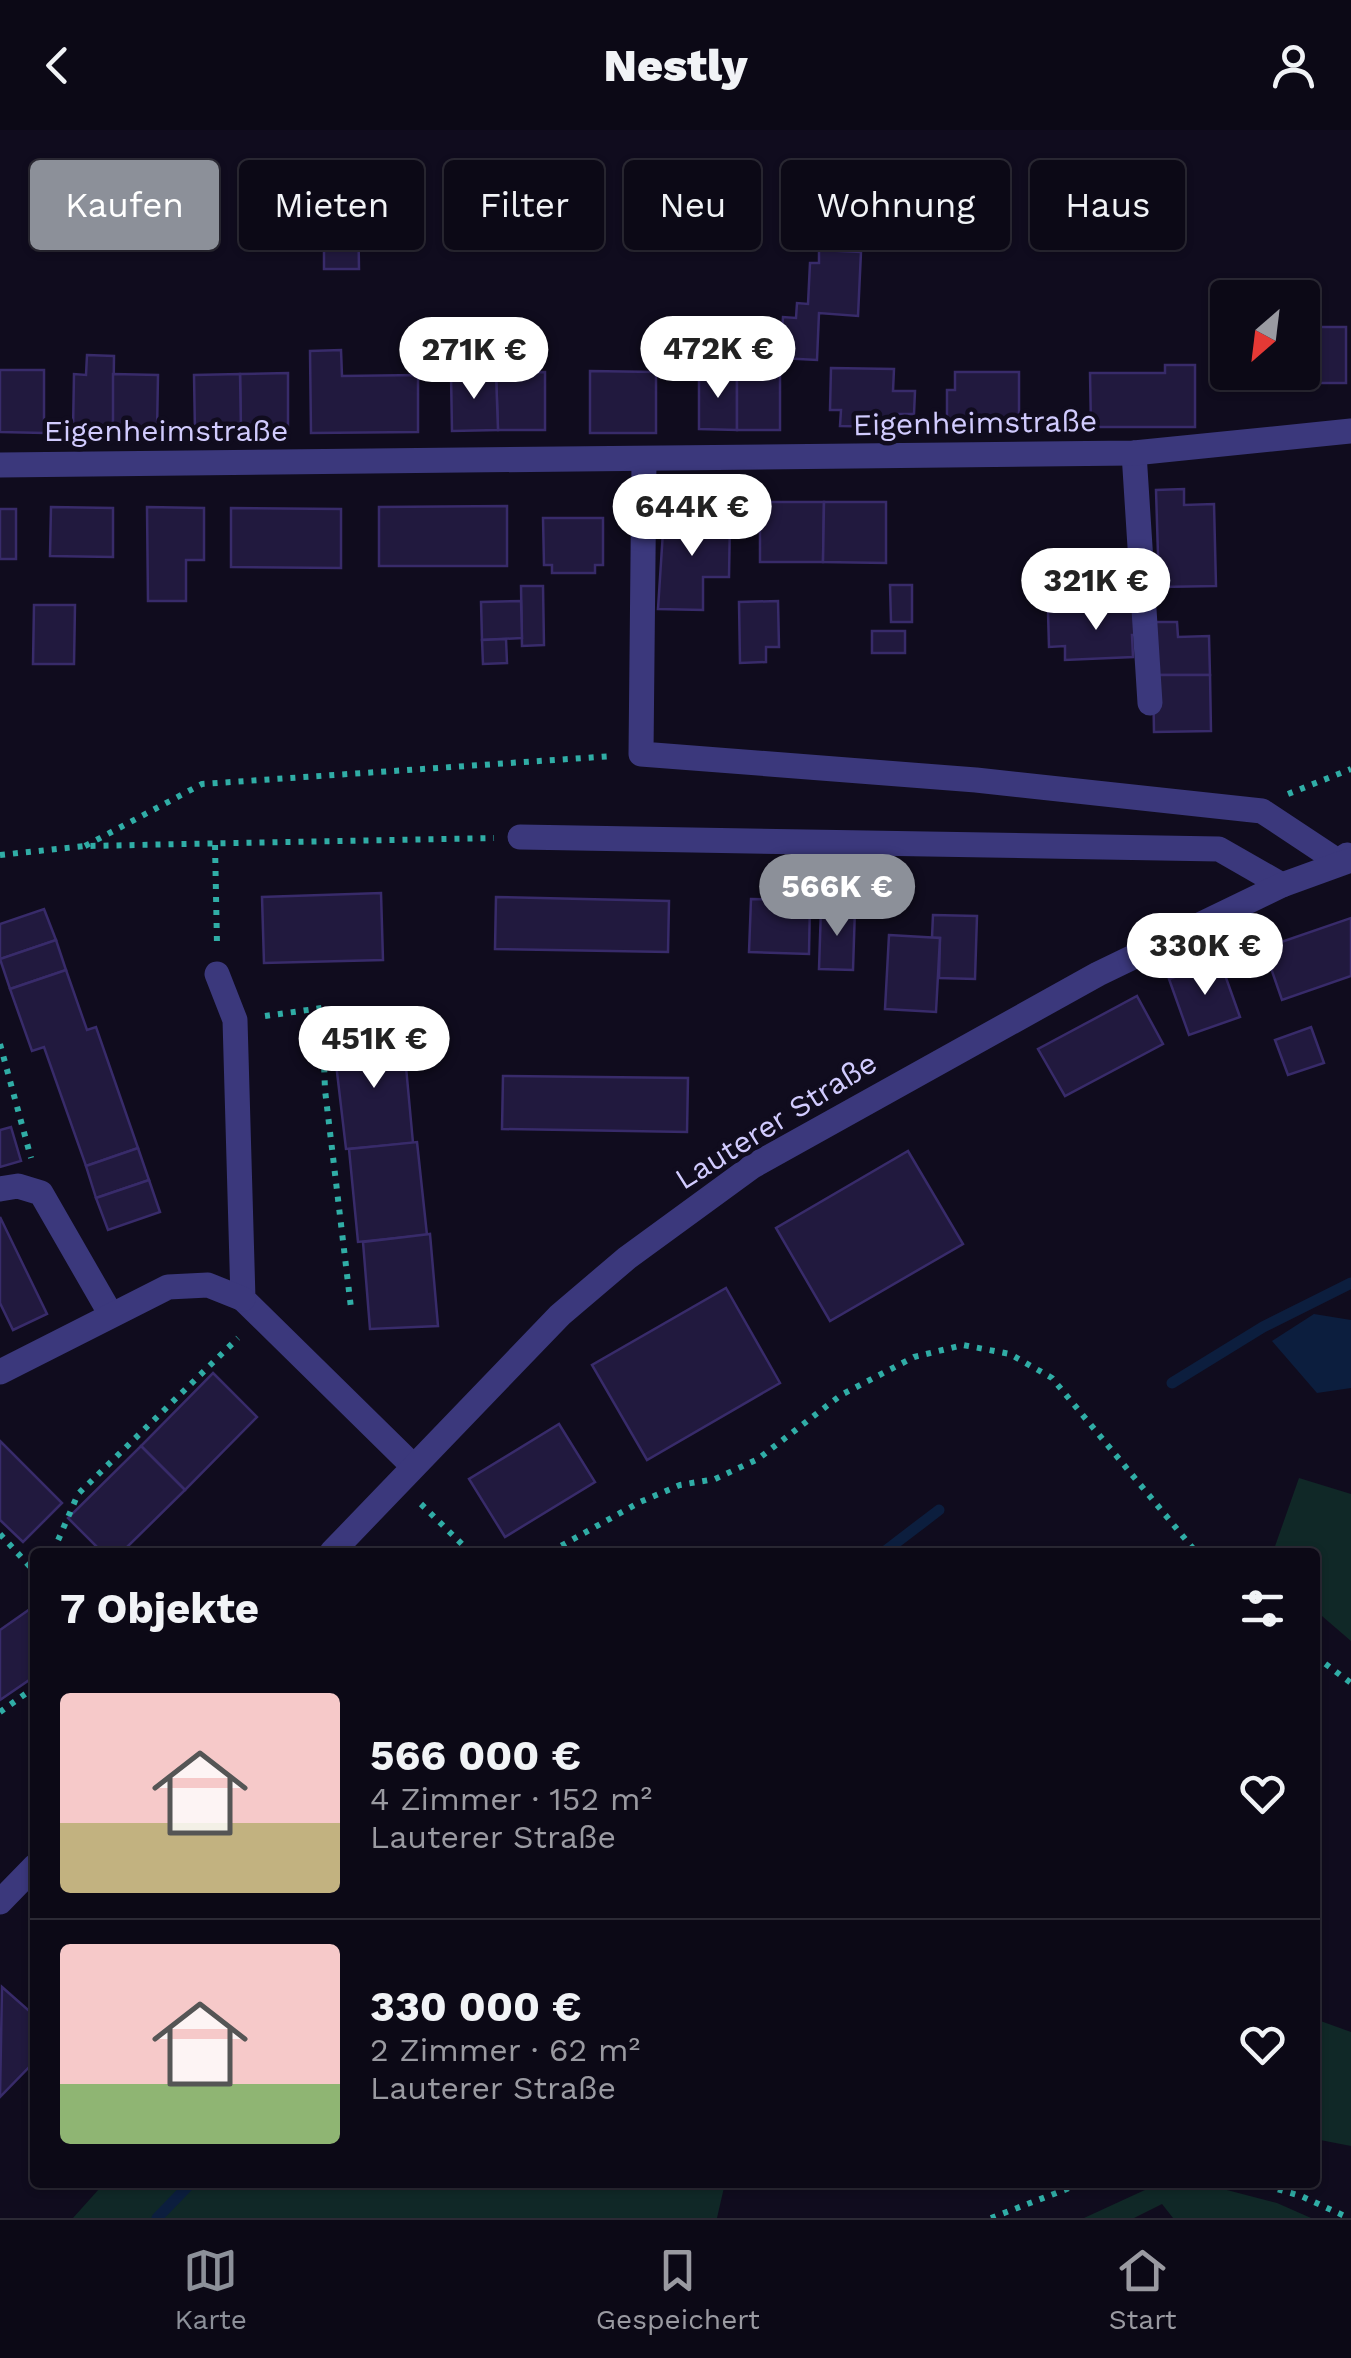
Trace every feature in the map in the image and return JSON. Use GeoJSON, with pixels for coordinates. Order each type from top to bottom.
{"type":"FeatureCollection","features":[{"type":"Feature","properties":{"kind":"street","name":"Eigenheimstraße"},"geometry":{"type":"LineString","coordinates":[[0,465],[644,461],[1134,452],[1351,431]]}},
{"type":"Feature","properties":{"kind":"street"},"geometry":{"type":"LineString","coordinates":[[1134,452],[1150,703]]}},
{"type":"Feature","properties":{"kind":"street"},"geometry":{"type":"LineString","coordinates":[[644,461],[641,754],[976,780],[1262,811],[1347,858]]}},
{"type":"Feature","properties":{"kind":"street"},"geometry":{"type":"LineString","coordinates":[[520,838],[1218,849],[1282,885]]}},
{"type":"Feature","properties":{"kind":"street","name":"Lauterer Straße"},"geometry":{"type":"LineString","coordinates":[[336,1548],[560,1315],[627,1258],[753,1166],[1098,974],[1347,858]]}},
{"type":"Feature","properties":{"kind":"street"},"geometry":{"type":"LineString","coordinates":[[217,974],[235,1020],[252,1308]]}},
{"type":"Feature","properties":{"kind":"street"},"geometry":{"type":"LineString","coordinates":[[0,1188],[18,1186],[42,1193],[110,1312]]}},
{"type":"Feature","properties":{"kind":"street"},"geometry":{"type":"LineString","coordinates":[[0,1372],[110,1312],[168,1286],[208,1285],[252,1308],[405,1474]]}},
{"type":"Feature","properties":{"kind":"street"},"geometry":{"type":"LineString","coordinates":[[0,1902],[30,1871]]}},
{"type":"Feature","properties":{"kind":"path"},"geometry":{"type":"LineString","coordinates":[[85,846],[202,784],[641,754]]}},
{"type":"Feature","properties":{"kind":"path"},"geometry":{"type":"LineString","coordinates":[[1324,778],[1351,769]]}},
{"type":"Feature","properties":{"kind":"path"},"geometry":{"type":"LineString","coordinates":[[0,856],[85,846],[520,838]]}},
{"type":"Feature","properties":{"kind":"path"},"geometry":{"type":"LineString","coordinates":[[215,845],[217,974]]}},
{"type":"Feature","properties":{"kind":"path"},"geometry":{"type":"LineString","coordinates":[[235,1020],[322,1008],[325,1090],[352,1308]]}},
{"type":"Feature","properties":{"kind":"path"},"geometry":{"type":"LineString","coordinates":[[0,1044],[26,1143]]}},
{"type":"Feature","properties":{"kind":"path"},"geometry":{"type":"LineString","coordinates":[[55,1548],[78,1494],[252,1308]]}},
{"type":"Feature","properties":{"kind":"path"},"geometry":{"type":"LineString","coordinates":[[557,1548],[640,1502],[680,1485],[715,1479],[758,1459],[841,1395],[914,1357],[963,1345],[1010,1354],[1052,1378],[1193,1548]]}},
{"type":"Feature","properties":{"kind":"path"},"geometry":{"type":"LineString","coordinates":[[405,1474],[467,1548]]}},
{"type":"Feature","properties":{"kind":"path"},"geometry":{"type":"LineString","coordinates":[[0,1534],[30,1567]]}},
{"type":"Feature","properties":{"kind":"path"},"geometry":{"type":"LineString","coordinates":[[1320,1660],[1351,1683]]}},
{"type":"Feature","properties":{"kind":"path"},"geometry":{"type":"LineString","coordinates":[[0,1712],[30,1690]]}},
{"type":"Feature","properties":{"kind":"path"},"geometry":{"type":"LineString","coordinates":[[991,2218],[1010,2215],[1071,2188]]}},
{"type":"Feature","properties":{"kind":"path"},"geometry":{"type":"LineString","coordinates":[[1268,2188],[1350,2218]]}},
{"type":"Feature","properties":{"kind":"green space"},"geometry":{"type":"Polygon","coordinates":[[[1299,1478],[1351,1494],[1351,1641],[1320,1614],[1320,1548],[1274,1548],[1299,1478]]]}},
{"type":"Feature","properties":{"kind":"green space"},"geometry":{"type":"Polygon","coordinates":[[[1320,2021],[1351,2032],[1351,2146],[1320,2140],[1320,2021]]]}},
{"type":"Feature","properties":{"kind":"green space"},"geometry":{"type":"Polygon","coordinates":[[[724,2188],[717,2218],[73,2218],[99,2189],[724,2188]]]}},
{"type":"Feature","properties":{"kind":"green space"},"geometry":{"type":"Polygon","coordinates":[[[1219,2188],[1277,2203],[1311,2218],[1173,2218],[1162,2204],[1134,2218],[1084,2218],[1147,2189],[1219,2188]]]}},
{"type":"Feature","properties":{"kind":"water"},"geometry":{"type":"Polygon","coordinates":[[[1314,1314],[1351,1320],[1351,1388],[1317,1393],[1272,1341],[1314,1314]]]}},
{"type":"Feature","properties":{"kind":"building"},"geometry":{"type":"Polygon","coordinates":[[[324,250],[359,250],[359,269],[324,269],[324,250]]]}},
{"type":"Feature","properties":{"kind":"building"},"geometry":{"type":"Polygon","coordinates":[[[819,250],[861,252],[858,316],[819,313],[817,360],[780,358],[783,317],[796,318],[797,303],[808,304],[810,263],[819,263],[819,250]]]}},
{"type":"Feature","properties":{"kind":"building"},"geometry":{"type":"Polygon","coordinates":[[[1320,327],[1346,327],[1346,383],[1320,383],[1320,327]]]}},
{"type":"Feature","properties":{"kind":"building"},"geometry":{"type":"Polygon","coordinates":[[[341,350],[342,376],[418,375],[418,432],[311,433],[310,351],[341,350]]]}},
{"type":"Feature","properties":{"kind":"building"},"geometry":{"type":"Polygon","coordinates":[[[87,355],[114,356],[113,431],[73,430],[74,374],[86,375],[87,355]]]}},
{"type":"Feature","properties":{"kind":"building"},"geometry":{"type":"Polygon","coordinates":[[[1165,365],[1195,365],[1195,427],[1091,427],[1090,373],[1165,373],[1165,365]]]}},
{"type":"Feature","properties":{"kind":"building"},"geometry":{"type":"Polygon","coordinates":[[[831,368],[894,369],[893,391],[915,391],[914,414],[893,414],[893,427],[840,426],[841,410],[830,410],[831,368]]]}},
{"type":"Feature","properties":{"kind":"building"},"geometry":{"type":"Polygon","coordinates":[[[0,370],[44,370],[44,433],[0,432],[0,370]]]}},
{"type":"Feature","properties":{"kind":"building"},"geometry":{"type":"Polygon","coordinates":[[[590,371],[656,372],[656,433],[590,433],[590,371]]]}},
{"type":"Feature","properties":{"kind":"building"},"geometry":{"type":"Polygon","coordinates":[[[545,372],[545,430],[498,430],[496,373],[545,372]]]}},
{"type":"Feature","properties":{"kind":"building"},"geometry":{"type":"Polygon","coordinates":[[[699,372],[737,372],[737,430],[699,429],[699,372]]]}},
{"type":"Feature","properties":{"kind":"building"},"geometry":{"type":"Polygon","coordinates":[[[737,372],[780,373],[780,430],[737,430],[737,372]]]}},
{"type":"Feature","properties":{"kind":"building"},"geometry":{"type":"Polygon","coordinates":[[[955,372],[1019,372],[1019,433],[947,433],[947,390],[955,390],[955,372]]]}},
{"type":"Feature","properties":{"kind":"building"},"geometry":{"type":"Polygon","coordinates":[[[288,373],[288,431],[241,431],[240,374],[288,373]]]}},
{"type":"Feature","properties":{"kind":"building"},"geometry":{"type":"Polygon","coordinates":[[[496,373],[498,430],[452,431],[451,374],[496,373]]]}},
{"type":"Feature","properties":{"kind":"building"},"geometry":{"type":"Polygon","coordinates":[[[113,374],[158,375],[157,431],[113,431],[113,374]]]}},
{"type":"Feature","properties":{"kind":"building"},"geometry":{"type":"Polygon","coordinates":[[[240,374],[241,431],[195,432],[194,375],[240,374]]]}},
{"type":"Feature","properties":{"kind":"building"},"geometry":{"type":"Polygon","coordinates":[[[1184,489],[1184,505],[1214,504],[1216,586],[1159,587],[1156,490],[1184,489]]]}},
{"type":"Feature","properties":{"kind":"building"},"geometry":{"type":"Polygon","coordinates":[[[760,502],[824,502],[823,562],[760,562],[760,502]]]}},
{"type":"Feature","properties":{"kind":"building"},"geometry":{"type":"Polygon","coordinates":[[[824,502],[886,502],[886,563],[823,562],[824,502]]]}},
{"type":"Feature","properties":{"kind":"building"},"geometry":{"type":"Polygon","coordinates":[[[507,506],[507,566],[379,566],[379,507],[507,506]]]}},
{"type":"Feature","properties":{"kind":"building"},"geometry":{"type":"Polygon","coordinates":[[[51,507],[113,508],[113,557],[50,556],[51,507]]]}},
{"type":"Feature","properties":{"kind":"building"},"geometry":{"type":"Polygon","coordinates":[[[147,507],[204,508],[204,560],[186,560],[186,601],[148,601],[147,507]]]}},
{"type":"Feature","properties":{"kind":"building"},"geometry":{"type":"Polygon","coordinates":[[[231,508],[341,509],[341,568],[231,567],[231,508]]]}},
{"type":"Feature","properties":{"kind":"building"},"geometry":{"type":"Polygon","coordinates":[[[0,509],[16,509],[16,559],[0,559],[0,509]]]}},
{"type":"Feature","properties":{"kind":"building"},"geometry":{"type":"Polygon","coordinates":[[[664,516],[730,518],[729,577],[703,577],[703,610],[658,609],[664,516]]]}},
{"type":"Feature","properties":{"kind":"building"},"geometry":{"type":"Polygon","coordinates":[[[543,518],[603,518],[603,565],[595,565],[595,573],[552,573],[552,565],[544,565],[543,518]]]}},
{"type":"Feature","properties":{"kind":"building"},"geometry":{"type":"Polygon","coordinates":[[[1101,569],[1134,570],[1132,609],[1099,607],[1101,569]]]}},
{"type":"Feature","properties":{"kind":"building"},"geometry":{"type":"Polygon","coordinates":[[[890,585],[912,585],[912,622],[891,622],[890,585]]]}},
{"type":"Feature","properties":{"kind":"building"},"geometry":{"type":"Polygon","coordinates":[[[521,586],[543,586],[544,645],[522,646],[521,586]]]}},
{"type":"Feature","properties":{"kind":"building"},"geometry":{"type":"Polygon","coordinates":[[[521,601],[522,638],[482,640],[481,602],[521,601]]]}},
{"type":"Feature","properties":{"kind":"building"},"geometry":{"type":"Polygon","coordinates":[[[778,601],[779,647],[766,647],[766,662],[740,663],[739,602],[778,601]]]}},
{"type":"Feature","properties":{"kind":"building"},"geometry":{"type":"Polygon","coordinates":[[[34,605],[75,605],[74,664],[33,664],[34,605]]]}},
{"type":"Feature","properties":{"kind":"building"},"geometry":{"type":"Polygon","coordinates":[[[1143,608],[1144,635],[1132,635],[1133,657],[1065,660],[1065,646],[1049,647],[1048,612],[1143,608]]]}},
{"type":"Feature","properties":{"kind":"building"},"geometry":{"type":"Polygon","coordinates":[[[1152,622],[1177,622],[1178,637],[1209,636],[1210,675],[1153,675],[1152,622]]]}},
{"type":"Feature","properties":{"kind":"building"},"geometry":{"type":"Polygon","coordinates":[[[872,631],[905,631],[905,653],[872,653],[872,631]]]}},
{"type":"Feature","properties":{"kind":"building"},"geometry":{"type":"Polygon","coordinates":[[[506,639],[507,663],[483,664],[482,640],[506,639]]]}},
{"type":"Feature","properties":{"kind":"building"},"geometry":{"type":"Polygon","coordinates":[[[1153,675],[1210,675],[1211,731],[1154,732],[1153,675]]]}},
{"type":"Feature","properties":{"kind":"building"},"geometry":{"type":"Polygon","coordinates":[[[381,893],[383,960],[264,963],[262,897],[381,893]]]}},
{"type":"Feature","properties":{"kind":"building"},"geometry":{"type":"Polygon","coordinates":[[[496,897],[669,901],[668,952],[495,949],[496,897]]]}},
{"type":"Feature","properties":{"kind":"building"},"geometry":{"type":"Polygon","coordinates":[[[751,899],[810,900],[809,954],[749,952],[751,899]]]}},
{"type":"Feature","properties":{"kind":"building"},"geometry":{"type":"Polygon","coordinates":[[[821,908],[855,908],[853,970],[819,969],[821,908]]]}},
{"type":"Feature","properties":{"kind":"building"},"geometry":{"type":"Polygon","coordinates":[[[44,909],[56,940],[0,959],[0,924],[44,909]]]}},
{"type":"Feature","properties":{"kind":"building"},"geometry":{"type":"Polygon","coordinates":[[[933,915],[977,916],[975,979],[939,978],[940,938],[932,938],[933,915]]]}},
{"type":"Feature","properties":{"kind":"building"},"geometry":{"type":"Polygon","coordinates":[[[1351,918],[1351,976],[1282,1000],[1264,948],[1351,918]]]}},
{"type":"Feature","properties":{"kind":"building"},"geometry":{"type":"Polygon","coordinates":[[[889,935],[940,938],[936,1012],[885,1009],[889,935]]]}},
{"type":"Feature","properties":{"kind":"building"},"geometry":{"type":"Polygon","coordinates":[[[56,940],[66,970],[10,989],[0,959],[56,940]]]}},
{"type":"Feature","properties":{"kind":"building"},"geometry":{"type":"Polygon","coordinates":[[[1220,961],[1240,1017],[1189,1035],[1169,979],[1220,961]]]}},
{"type":"Feature","properties":{"kind":"building"},"geometry":{"type":"Polygon","coordinates":[[[66,970],[87,1030],[96,1027],[138,1148],[86,1166],[44,1047],[32,1051],[10,989],[66,970]]]}},
{"type":"Feature","properties":{"kind":"building"},"geometry":{"type":"Polygon","coordinates":[[[1137,996],[1163,1044],[1065,1096],[1038,1049],[1137,996]]]}},
{"type":"Feature","properties":{"kind":"building"},"geometry":{"type":"Polygon","coordinates":[[[1311,1027],[1324,1063],[1288,1075],[1275,1040],[1311,1027]]]}},
{"type":"Feature","properties":{"kind":"building"},"geometry":{"type":"Polygon","coordinates":[[[403,1034],[413,1143],[346,1149],[333,1038],[403,1034]]]}},
{"type":"Feature","properties":{"kind":"building"},"geometry":{"type":"Polygon","coordinates":[[[503,1076],[688,1078],[687,1132],[502,1129],[503,1076]]]}},
{"type":"Feature","properties":{"kind":"building"},"geometry":{"type":"Polygon","coordinates":[[[11,1127],[21,1161],[0,1167],[0,1130],[11,1127]]]}},
{"type":"Feature","properties":{"kind":"building"},"geometry":{"type":"Polygon","coordinates":[[[417,1142],[427,1235],[358,1242],[349,1149],[417,1142]]]}},
{"type":"Feature","properties":{"kind":"building"},"geometry":{"type":"Polygon","coordinates":[[[138,1148],[149,1180],[96,1198],[86,1166],[138,1148]]]}},
{"type":"Feature","properties":{"kind":"building"},"geometry":{"type":"Polygon","coordinates":[[[908,1151],[963,1244],[830,1321],[776,1228],[908,1151]]]}},
{"type":"Feature","properties":{"kind":"building"},"geometry":{"type":"Polygon","coordinates":[[[149,1180],[160,1212],[108,1230],[96,1198],[149,1180]]]}},
{"type":"Feature","properties":{"kind":"building"},"geometry":{"type":"Polygon","coordinates":[[[0,1217],[47,1314],[13,1330],[0,1303],[0,1217]]]}},
{"type":"Feature","properties":{"kind":"building"},"geometry":{"type":"Polygon","coordinates":[[[430,1234],[438,1326],[370,1329],[363,1242],[430,1234]]]}},
{"type":"Feature","properties":{"kind":"building"},"geometry":{"type":"Polygon","coordinates":[[[726,1288],[780,1383],[647,1460],[592,1365],[726,1288]]]}},
{"type":"Feature","properties":{"kind":"building"},"geometry":{"type":"Polygon","coordinates":[[[213,1373],[257,1417],[185,1490],[141,1446],[213,1373]]]}},
{"type":"Feature","properties":{"kind":"building"},"geometry":{"type":"Polygon","coordinates":[[[559,1424],[595,1482],[505,1537],[469,1479],[559,1424]]]}},
{"type":"Feature","properties":{"kind":"building"},"geometry":{"type":"Polygon","coordinates":[[[0,1441],[62,1503],[23,1542],[0,1520],[0,1441]]]}},
{"type":"Feature","properties":{"kind":"building"},"geometry":{"type":"Polygon","coordinates":[[[141,1446],[185,1490],[126,1548],[98,1548],[68,1518],[141,1446]]]}},
{"type":"Feature","properties":{"kind":"building"},"geometry":{"type":"Polygon","coordinates":[[[30,1609],[30,1679],[0,1700],[0,1630],[30,1609]]]}},
{"type":"Feature","properties":{"kind":"building"},"geometry":{"type":"Polygon","coordinates":[[[2,1987],[30,2012],[30,2066],[0,2097],[2,1987]]]}},
{"type":"Feature","properties":{"kind":"waterway"},"geometry":{"type":"LineString","coordinates":[[1172,1383],[1263,1327],[1351,1283]]}},
{"type":"Feature","properties":{"kind":"waterway"},"geometry":{"type":"LineString","coordinates":[[889,1548],[939,1510]]}},
{"type":"Feature","properties":{"kind":"waterway"},"geometry":{"type":"LineString","coordinates":[[157,2218],[186,2188]]}}]}
